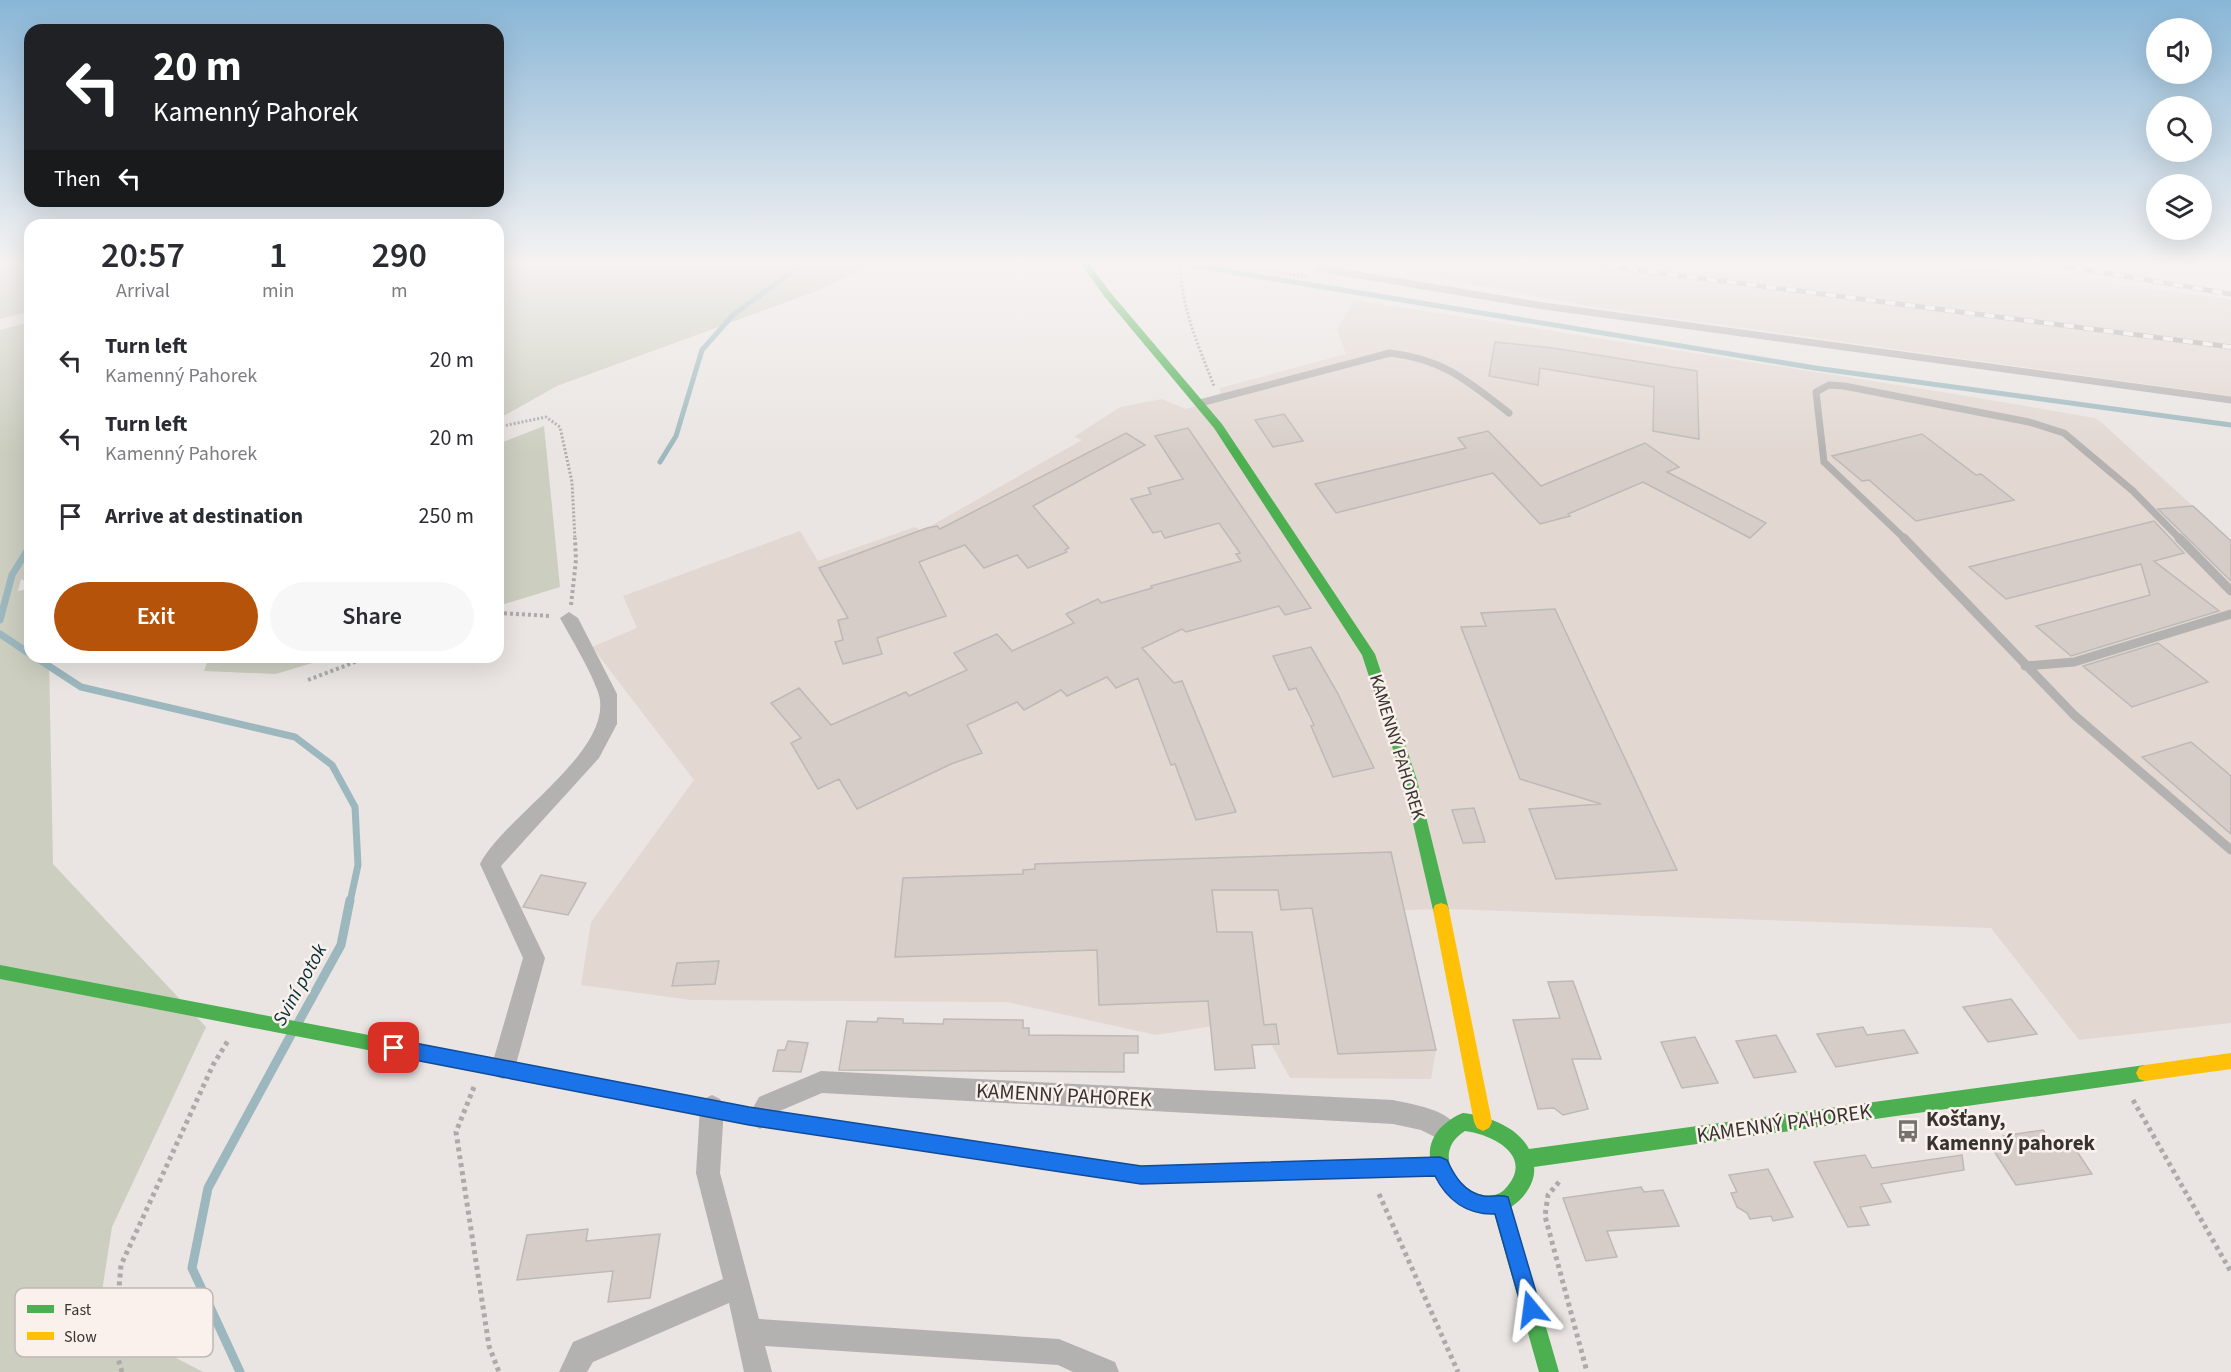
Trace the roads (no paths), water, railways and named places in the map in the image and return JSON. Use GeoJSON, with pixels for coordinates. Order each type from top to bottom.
{"type":"FeatureCollection","features":[{"type":"Feature","properties":{"kind":"street","name":"KAMENNÝ PAHOREK"},"geometry":{"type":"LineString","coordinates":[[1133,325],[1200,403],[1241,459],[1340,608],[1376,674],[1433,868],[1482,1122]]}},
{"type":"Feature","properties":{"kind":"street"},"geometry":{"type":"LineString","coordinates":[[493,1067],[534,958],[490,864],[592,753],[608,724],[608,694],[569,618]]}},
{"type":"Feature","properties":{"kind":"street"},"geometry":{"type":"LineString","coordinates":[[0,972],[760,1117],[1141,1175],[1440,1166]]}},
{"type":"Feature","properties":{"kind":"street","name":"KAMENNÝ PAHOREK"},"geometry":{"type":"LineString","coordinates":[[1523,1159],[2231,1061]]}},
{"type":"Feature","properties":{"kind":"street","name":"KAMENNÝ PAHOREK"},"geometry":{"type":"LineString","coordinates":[[760,1117],[767,1105],[821,1082],[1393,1112],[1424,1119],[1448,1131]]}},
{"type":"Feature","properties":{"kind":"street"},"geometry":{"type":"LineString","coordinates":[[712,1107],[708,1173],[758,1372]]}},
{"type":"Feature","properties":{"kind":"street"},"geometry":{"type":"LineString","coordinates":[[1463,1122],[1482,1122],[1507,1135],[1523,1159],[1524,1174],[1521,1186],[1513,1197],[1502,1204],[1483,1205],[1464,1198],[1449,1184],[1440,1166],[1439,1147],[1448,1131],[1463,1122]]}},
{"type":"Feature","properties":{"kind":"street"},"geometry":{"type":"LineString","coordinates":[[1502,1204],[1549,1372]]}},
{"type":"Feature","properties":{"kind":"street"},"geometry":{"type":"LineString","coordinates":[[573,1372],[583,1352],[738,1286]]}},
{"type":"Feature","properties":{"kind":"street"},"geometry":{"type":"LineString","coordinates":[[749,1332],[1059,1352],[1105,1372]]}},
{"type":"Feature","properties":{"kind":"lane"},"geometry":{"type":"LineString","coordinates":[[1684,325],[2231,400]]}},
{"type":"Feature","properties":{"kind":"lane"},"geometry":{"type":"LineString","coordinates":[[1200,403],[1390,353],[1420,356],[1444,363],[1509,413]]}},
{"type":"Feature","properties":{"kind":"lane"},"geometry":{"type":"LineString","coordinates":[[2231,591],[2133,491],[2064,433],[2029,422],[1844,386],[1829,385],[1819,388],[1815,397],[1824,462],[1878,511],[2025,666],[2081,721],[2231,850]]}},
{"type":"Feature","properties":{"kind":"lane"},"geometry":{"type":"LineString","coordinates":[[2025,666],[2074,662],[2231,614]]}},
{"type":"Feature","properties":{"kind":"waterway"},"geometry":{"type":"LineString","coordinates":[[660,462],[676,436],[702,350],[724,325]]}},
{"type":"Feature","properties":{"kind":"waterway"},"geometry":{"type":"LineString","coordinates":[[1554,325],[1815,368],[2231,425]]}},
{"type":"Feature","properties":{"kind":"waterway","name":"Sviní potok"},"geometry":{"type":"LineString","coordinates":[[0,620],[12,575],[24,556]]}},
{"type":"Feature","properties":{"kind":"waterway","name":"Sviní potok"},"geometry":{"type":"LineString","coordinates":[[0,634],[24,650]]}},
{"type":"Feature","properties":{"kind":"waterway","name":"Sviní potok"},"geometry":{"type":"LineString","coordinates":[[44,663],[81,687],[295,737],[332,765],[355,807],[358,865],[350,902]]}},
{"type":"Feature","properties":{"kind":"waterway","name":"Sviní potok"},"geometry":{"type":"LineString","coordinates":[[298,1023],[341,945],[350,900]]}},
{"type":"Feature","properties":{"kind":"waterway","name":"Sviní potok"},"geometry":{"type":"LineString","coordinates":[[201,1288],[192,1268],[208,1188],[292,1033]]}},
{"type":"Feature","properties":{"kind":"waterway","name":"Sviní potok"},"geometry":{"type":"LineString","coordinates":[[213,1314],[240,1372]]}},
{"type":"Feature","properties":{"kind":"railway"},"geometry":{"type":"LineString","coordinates":[[2062,325],[2231,347]]}},
{"type":"Feature","properties":{"kind":"place","name":"Košťany, Kamenný pahorek"},"geometry":{"type":"Point","coordinates":[1908,1131]}}]}
